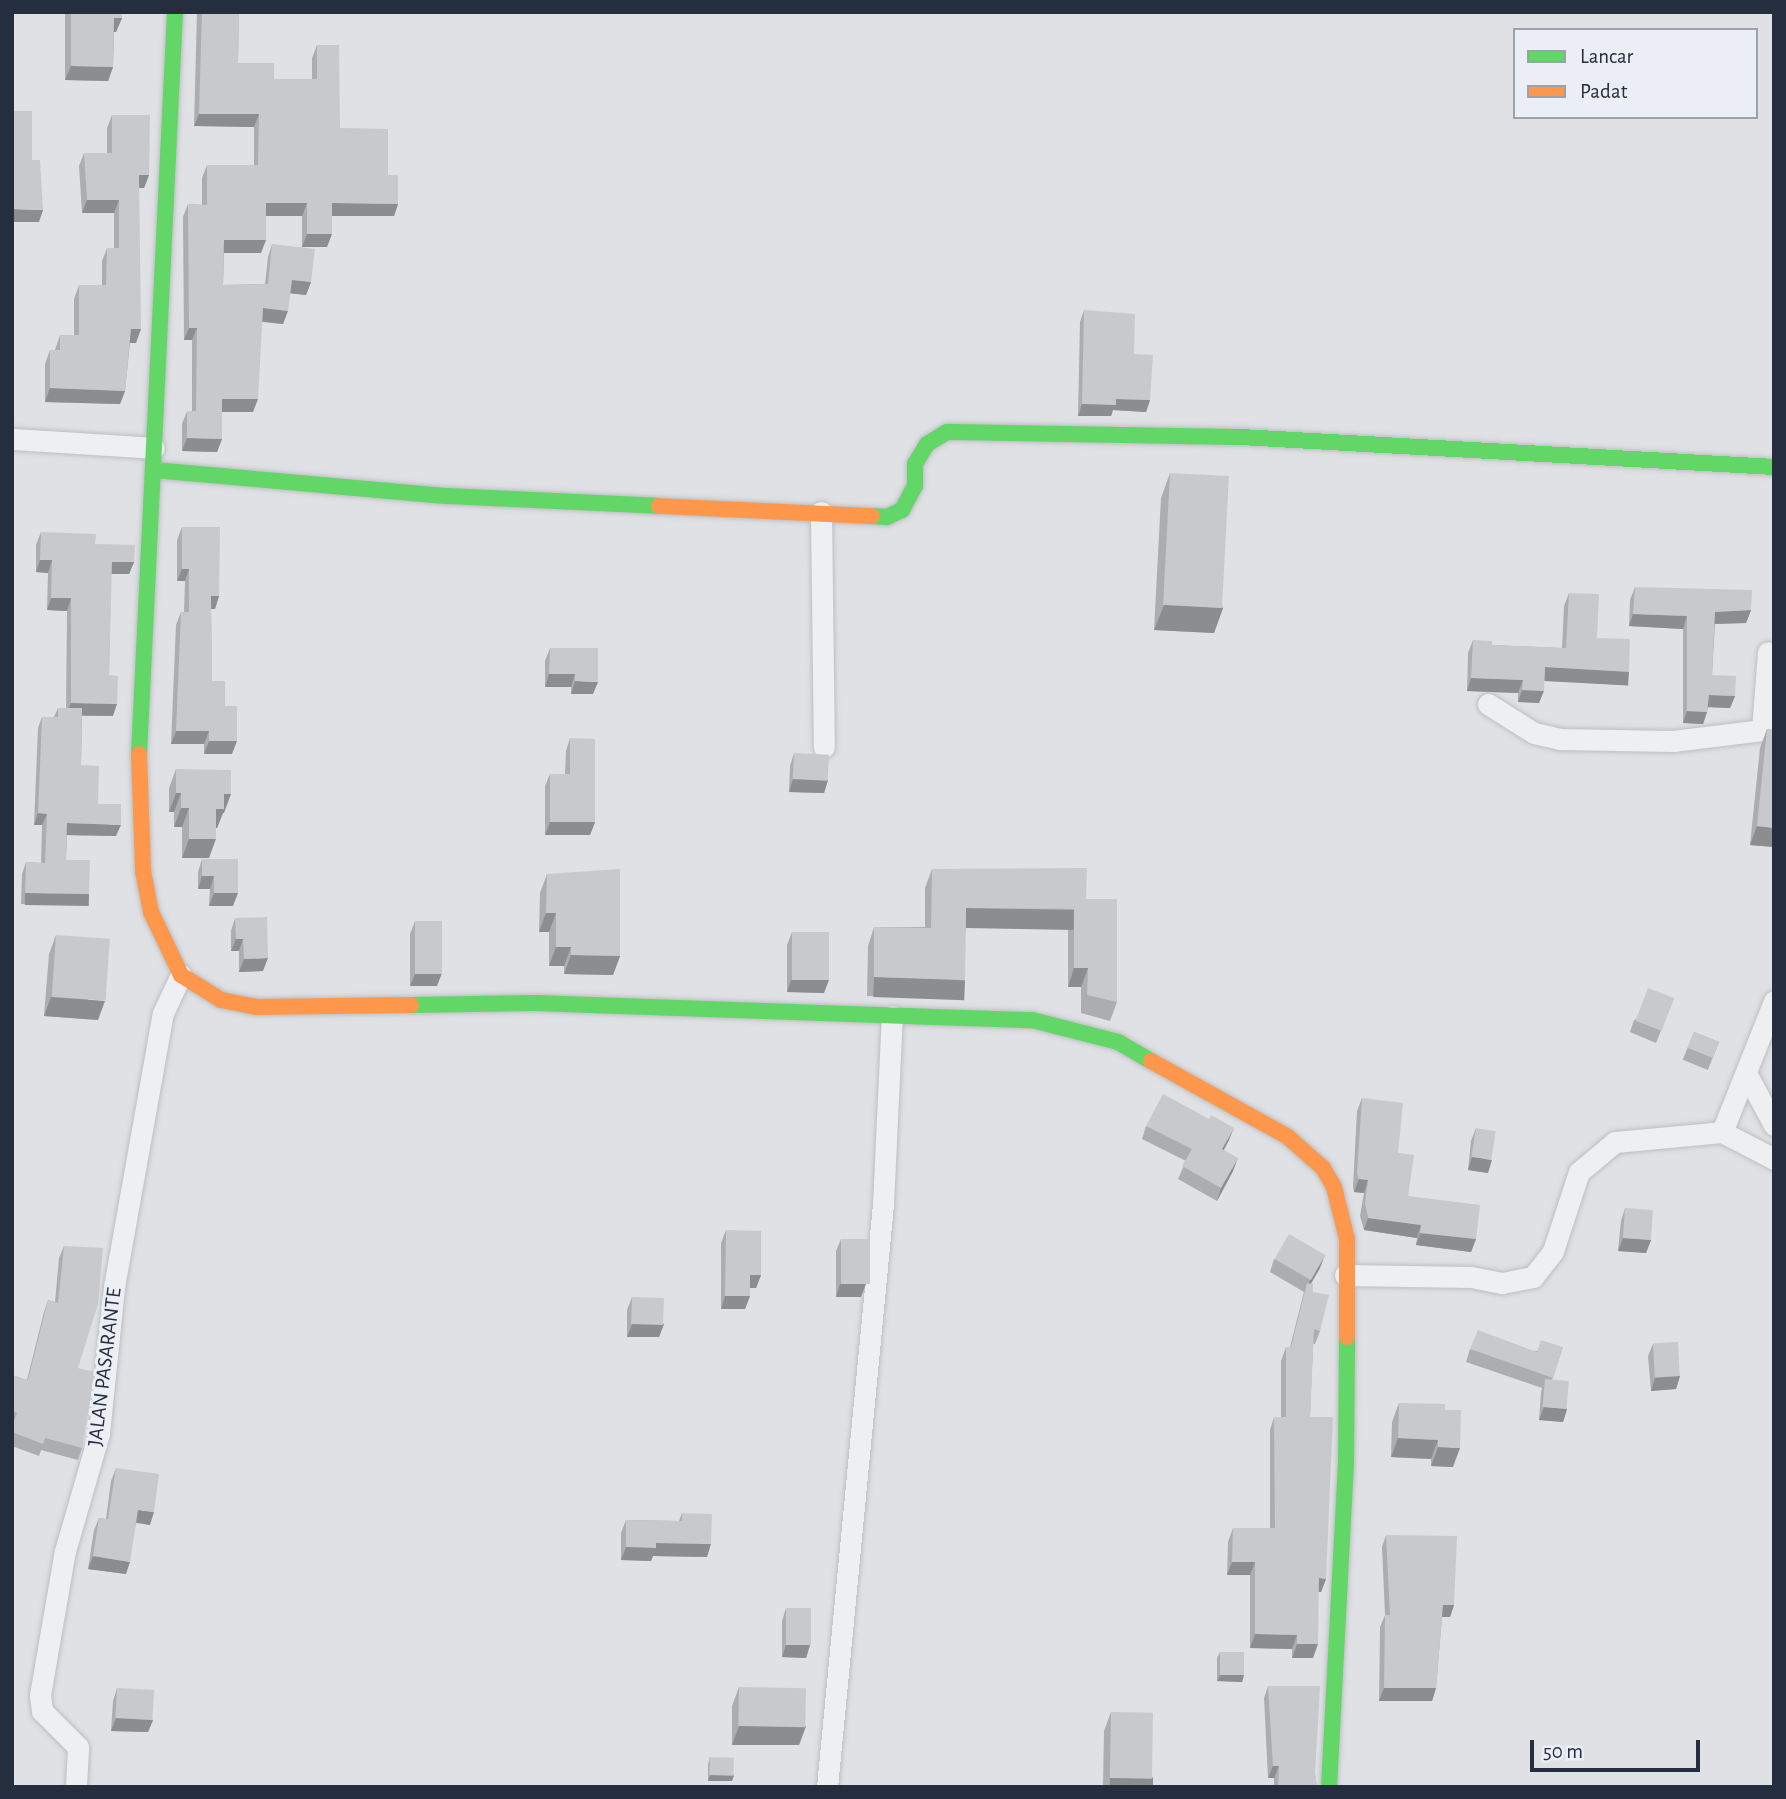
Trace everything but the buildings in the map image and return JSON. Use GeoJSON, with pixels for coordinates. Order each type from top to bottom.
{"type":"FeatureCollection","features":[{"type":"Feature","properties":{"kind":"street"},"geometry":{"type":"LineString","coordinates":[[175,12],[139,755],[140,847],[151,912],[181,975],[221,1000],[257,1007],[548,1003],[1032,1020],[1094,1033],[1160,1062],[1243,1107],[1288,1137],[1323,1168],[1342,1209],[1347,1239],[1346,1461],[1329,1787]]}},
{"type":"Feature","properties":{"kind":"street"},"geometry":{"type":"LineString","coordinates":[[154,470],[449,496],[887,517],[902,510],[915,486],[915,464],[927,444],[947,432],[1241,438],[1774,467]]}},
{"type":"Feature","properties":{"kind":"street"},"geometry":{"type":"LineString","coordinates":[[12,439],[154,448]]}},
{"type":"Feature","properties":{"kind":"street"},"geometry":{"type":"LineString","coordinates":[[821,512],[824,747]]}},
{"type":"Feature","properties":{"kind":"street"},"geometry":{"type":"LineString","coordinates":[[1488,704],[1534,733],[1559,739],[1673,741],[1768,732],[1768,652]]}},
{"type":"Feature","properties":{"kind":"street","name":"JALAN PASARANTE"},"geometry":{"type":"LineString","coordinates":[[76,1787],[78,1746],[42,1711],[40,1695],[65,1551],[99,1433],[114,1287],[163,1013],[181,975]]}},
{"type":"Feature","properties":{"kind":"street"},"geometry":{"type":"LineString","coordinates":[[1722,1132],[1774,1001]]}},
{"type":"Feature","properties":{"kind":"street"},"geometry":{"type":"LineString","coordinates":[[827,1787],[883,1203],[892,1016]]}},
{"type":"Feature","properties":{"kind":"street"},"geometry":{"type":"LineString","coordinates":[[1746,1073],[1774,1125]]}},
{"type":"Feature","properties":{"kind":"street"},"geometry":{"type":"LineString","coordinates":[[1345,1275],[1471,1277],[1502,1283],[1533,1277],[1553,1251],[1579,1172],[1615,1142],[1722,1132],[1774,1159]]}},
{"type":"Feature","properties":{"kind":"traffic: fast"},"geometry":{"type":"LineString","coordinates":[[139,754],[175,12]]}},
{"type":"Feature","properties":{"kind":"traffic: fast"},"geometry":{"type":"LineString","coordinates":[[872,516],[887,517],[902,510],[915,486],[915,464],[927,444],[947,432],[1241,437],[1774,467]]}},
{"type":"Feature","properties":{"kind":"traffic: fast"},"geometry":{"type":"LineString","coordinates":[[154,470],[448,496],[659,506]]}},
{"type":"Feature","properties":{"kind":"traffic: fast"},"geometry":{"type":"LineString","coordinates":[[411,1005],[535,1003],[1032,1020],[1118,1042],[1151,1061]]}},
{"type":"Feature","properties":{"kind":"traffic: fast"},"geometry":{"type":"LineString","coordinates":[[1329,1787],[1346,1461],[1347,1337]]}},
{"type":"Feature","properties":{"kind":"traffic: slow"},"geometry":{"type":"LineString","coordinates":[[659,506],[872,516]]}},
{"type":"Feature","properties":{"kind":"traffic: slow"},"geometry":{"type":"LineString","coordinates":[[139,754],[143,871],[151,912],[181,975],[221,1000],[257,1007],[411,1005]]}},
{"type":"Feature","properties":{"kind":"traffic: slow"},"geometry":{"type":"LineString","coordinates":[[1151,1061],[1288,1137],[1323,1168],[1334,1187],[1347,1239],[1347,1337]]}}]}
